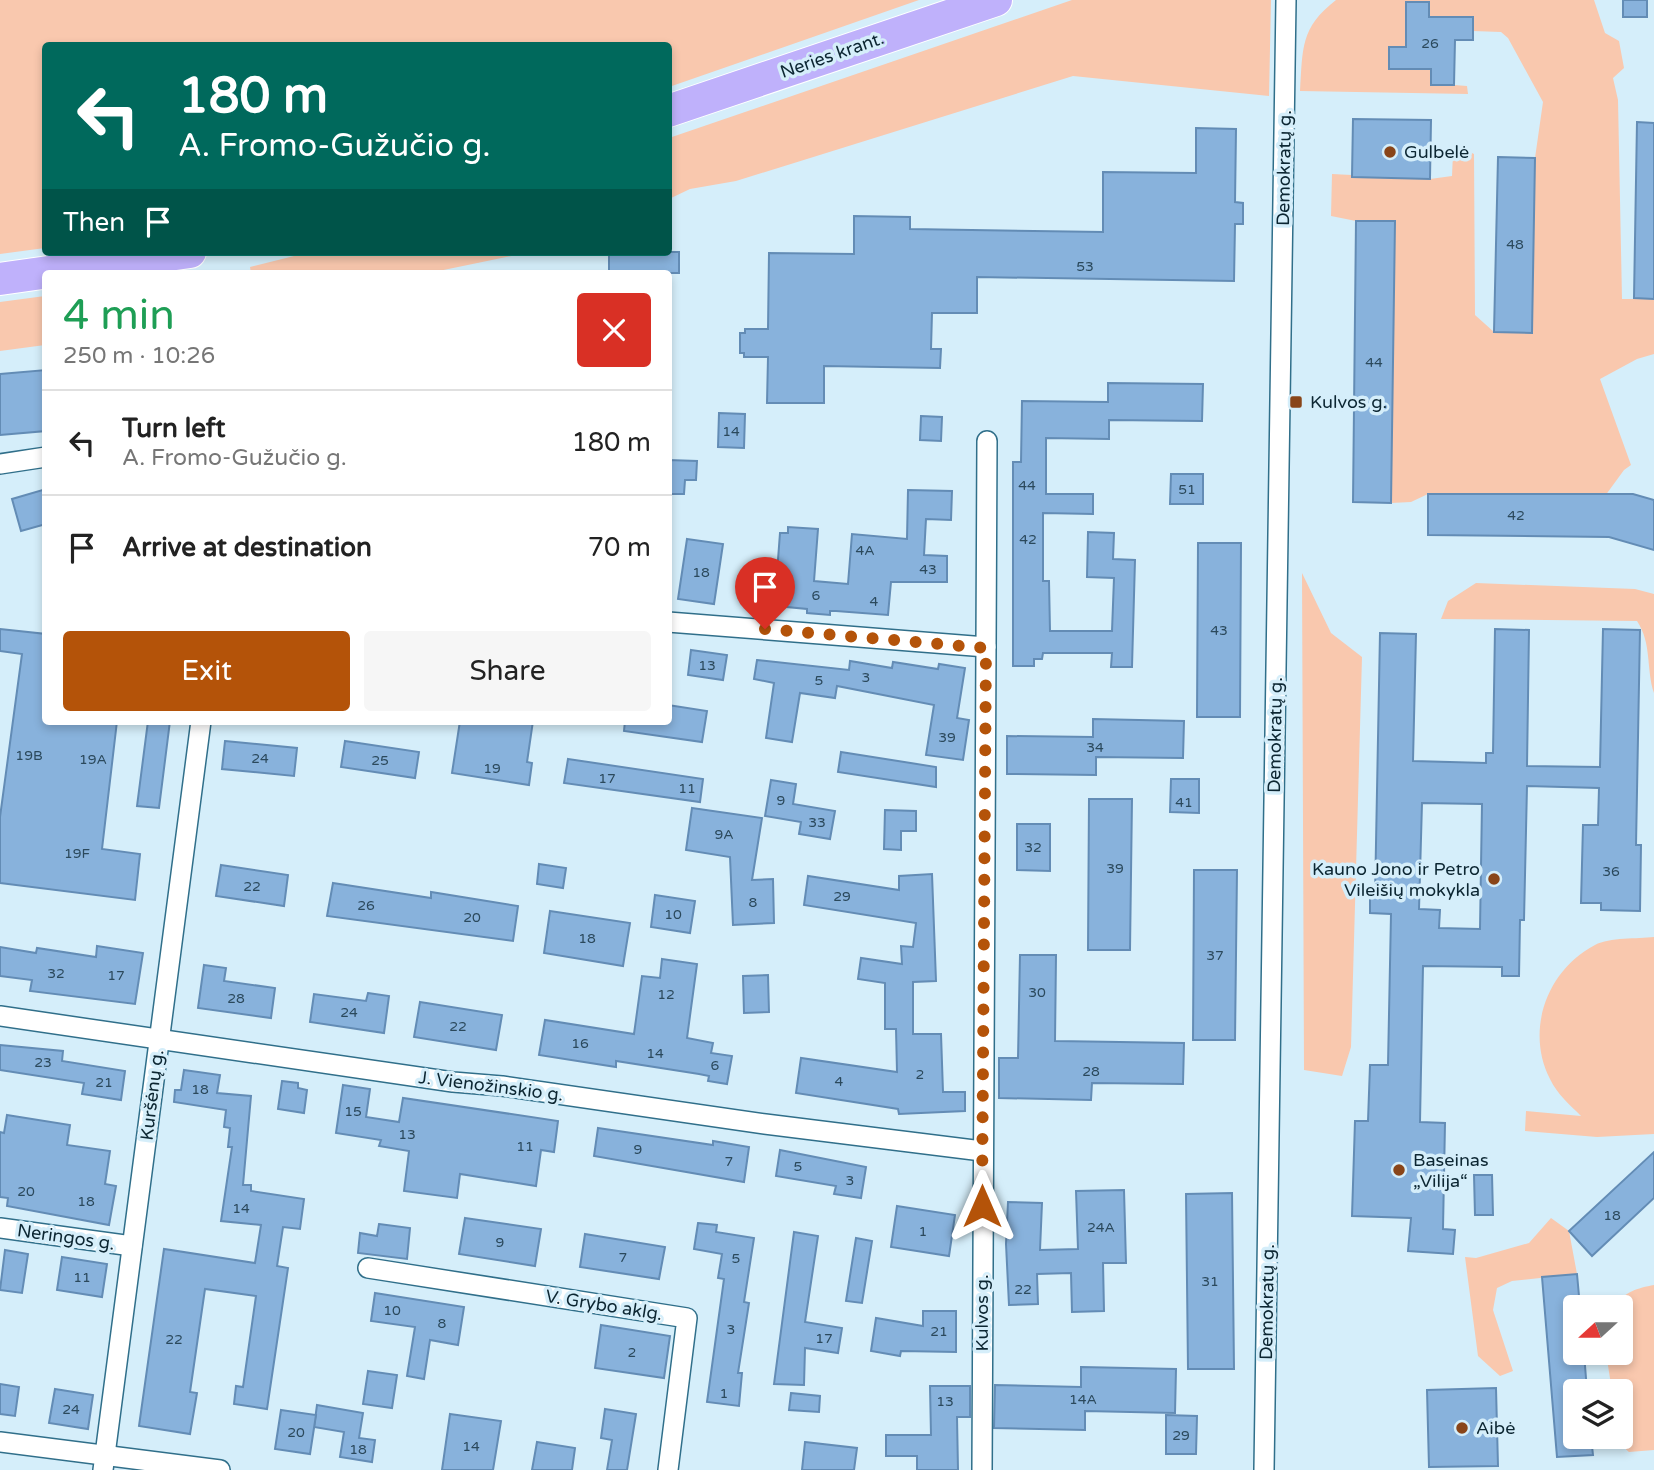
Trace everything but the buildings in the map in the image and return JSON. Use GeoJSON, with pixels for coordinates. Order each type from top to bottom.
{"type":"FeatureCollection","features":[{"type":"Feature","properties":{"kind":"main road","name":"Neries krant."},"geometry":{"type":"LineString","coordinates":[[672,110],[996,0]]}},
{"type":"Feature","properties":{"kind":"main road"},"geometry":{"type":"LineString","coordinates":[[105,270],[152,266],[179,256]]}},
{"type":"Feature","properties":{"kind":"main road"},"geometry":{"type":"LineString","coordinates":[[0,279],[42,275]]}},
{"type":"Feature","properties":{"kind":"street","name":"Demokratų g."},"geometry":{"type":"LineString","coordinates":[[1265,1470],[1288,1]]}},
{"type":"Feature","properties":{"kind":"street","name":"Kulvos g."},"geometry":{"type":"LineString","coordinates":[[982,1470],[987,441]]}},
{"type":"Feature","properties":{"kind":"street"},"geometry":{"type":"LineString","coordinates":[[0,464],[42,458]]}},
{"type":"Feature","properties":{"kind":"street"},"geometry":{"type":"LineString","coordinates":[[672,622],[986,648]]}},
{"type":"Feature","properties":{"kind":"street","name":"Kuršėnų g."},"geometry":{"type":"LineString","coordinates":[[104,1463],[200,725]]}},
{"type":"Feature","properties":{"kind":"street","name":"J. Vienožinskio g."},"geometry":{"type":"LineString","coordinates":[[0,1016],[453,1082],[502,1086],[765,1124],[982,1151]]}},
{"type":"Feature","properties":{"kind":"street","name":"Neringos g."},"geometry":{"type":"LineString","coordinates":[[0,1228],[132,1246]]}},
{"type":"Feature","properties":{"kind":"street","name":"V. Grybo aklg."},"geometry":{"type":"LineString","coordinates":[[368,1268],[687,1318],[668,1470]]}},
{"type":"Feature","properties":{"kind":"street"},"geometry":{"type":"LineString","coordinates":[[0,1442],[104,1463],[220,1470]]}},
{"type":"Feature","properties":{"kind":"shaded area"},"geometry":{"type":"Polygon","coordinates":[[[0,0],[919,0],[672,86],[672,42],[42,42],[42,248],[0,254],[0,0]]]}},
{"type":"Feature","properties":{"kind":"shaded area"},"geometry":{"type":"Polygon","coordinates":[[[1072,0],[1271,0],[1269,96],[1073,76],[736,181],[690,189],[672,198],[672,137],[1072,0]]]}},
{"type":"Feature","properties":{"kind":"shaded area"},"geometry":{"type":"Polygon","coordinates":[[[1336,0],[1594,0],[1605,33],[1619,41],[1624,68],[1613,78],[1618,100],[1622,299],[1654,299],[1654,354],[1637,359],[1600,379],[1631,465],[1624,470],[1605,496],[1428,494],[1411,502],[1391,503],[1395,222],[1356,221],[1331,216],[1332,174],[1430,179],[1452,176],[1453,153],[1464,149],[1474,154],[1475,315],[1494,332],[1531,333],[1535,158],[1543,102],[1508,38],[1501,32],[1473,31],[1472,17],[1429,17],[1429,2],[1406,2],[1406,47],[1389,47],[1389,69],[1431,69],[1454,85],[1467,86],[1468,94],[1300,91],[1306,40],[1316,20],[1336,0]]]}},
{"type":"Feature","properties":{"kind":"shaded area"},"geometry":{"type":"Polygon","coordinates":[[[294,256],[512,256],[444,270],[250,270],[250,267],[294,256]]]}},
{"type":"Feature","properties":{"kind":"shaded area"},"geometry":{"type":"Polygon","coordinates":[[[42,296],[42,345],[0,351],[0,302],[42,296]]]}},
{"type":"Feature","properties":{"kind":"shaded area"},"geometry":{"type":"Polygon","coordinates":[[[1302,573],[1331,633],[1362,657],[1351,1047],[1342,1076],[1304,1070],[1302,573]]]}},
{"type":"Feature","properties":{"kind":"shaded area"},"geometry":{"type":"Polygon","coordinates":[[[1476,583],[1635,589],[1654,594],[1654,693],[1645,638],[1637,621],[1441,619],[1448,601],[1476,583]]]}},
{"type":"Feature","properties":{"kind":"shaded area"},"geometry":{"type":"Polygon","coordinates":[[[1654,937],[1654,1134],[1597,1137],[1525,1131],[1526,1111],[1581,1116],[1556,1090],[1543,1060],[1541,1022],[1553,985],[1578,956],[1601,942],[1654,937]]]}},
{"type":"Feature","properties":{"kind":"shaded area"},"geometry":{"type":"Polygon","coordinates":[[[1551,1218],[1569,1231],[1577,1274],[1512,1281],[1497,1288],[1493,1310],[1513,1371],[1500,1376],[1478,1356],[1465,1257],[1476,1258],[1529,1243],[1551,1218]]]}},
{"type":"Feature","properties":{"kind":"shaded area"},"geometry":{"type":"Polygon","coordinates":[[[1654,1285],[1654,1450],[1629,1452],[1626,1449],[1633,1449],[1633,1379],[1610,1379],[1608,1365],[1633,1365],[1633,1295],[1627,1295],[1654,1285]]]}},
{"type":"Feature","properties":{"kind":"place","name":"Gulbelė"},"geometry":{"type":"Point","coordinates":[1390,152]}},
{"type":"Feature","properties":{"kind":"place","name":"Kulvos g."},"geometry":{"type":"Point","coordinates":[1296,402]}},
{"type":"Feature","properties":{"kind":"place","name":"Kauno Jono ir Petro Vileišių mokykla"},"geometry":{"type":"Point","coordinates":[1494,879]}},
{"type":"Feature","properties":{"kind":"place","name":"Baseinas „Vilija“"},"geometry":{"type":"Point","coordinates":[1399,1170]}},
{"type":"Feature","properties":{"kind":"place","name":"Aibė"},"geometry":{"type":"Point","coordinates":[1462,1428]}},
{"type":"Feature","properties":{"kind":"route"},"geometry":{"type":"LineString","coordinates":[[765,629],[986,648],[982,1206]]}}]}
